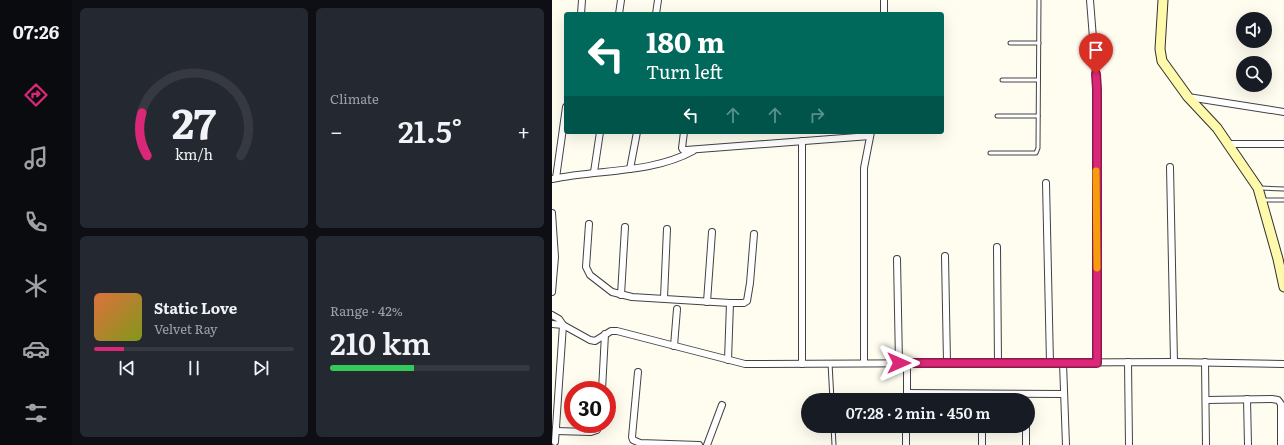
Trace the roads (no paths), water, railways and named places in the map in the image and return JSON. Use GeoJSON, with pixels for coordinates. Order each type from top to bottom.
{"type":"FeatureCollection","features":[{"type":"Feature","properties":{"kind":"street"},"geometry":{"type":"LineString","coordinates":[[581,12],[582,0]]}},
{"type":"Feature","properties":{"kind":"street"},"geometry":{"type":"LineString","coordinates":[[619,12],[621,0]]}},
{"type":"Feature","properties":{"kind":"street"},"geometry":{"type":"LineString","coordinates":[[656,12],[658,0]]}},
{"type":"Feature","properties":{"kind":"street"},"geometry":{"type":"LineString","coordinates":[[884,0],[884,12]]}},
{"type":"Feature","properties":{"kind":"street"},"geometry":{"type":"LineString","coordinates":[[1090,0],[1097,89],[1097,363]]}},
{"type":"Feature","properties":{"kind":"street"},"geometry":{"type":"LineString","coordinates":[[1163,0],[1160,49],[1162,61],[1188,97],[1215,126],[1258,188],[1278,259],[1284,287]]}},
{"type":"Feature","properties":{"kind":"street"},"geometry":{"type":"LineString","coordinates":[[1188,97],[1284,112]]}},
{"type":"Feature","properties":{"kind":"street"},"geometry":{"type":"LineString","coordinates":[[564,119],[554,178],[567,175],[639,168],[680,158],[696,149]]}},
{"type":"Feature","properties":{"kind":"street"},"geometry":{"type":"LineString","coordinates":[[594,172],[600,134]]}},
{"type":"Feature","properties":{"kind":"street"},"geometry":{"type":"LineString","coordinates":[[630,169],[637,134]]}},
{"type":"Feature","properties":{"kind":"street"},"geometry":{"type":"LineString","coordinates":[[684,134],[683,150],[870,134],[864,168],[864,363]]}},
{"type":"Feature","properties":{"kind":"street"},"geometry":{"type":"LineString","coordinates":[[802,141],[802,364]]}},
{"type":"Feature","properties":{"kind":"street"},"geometry":{"type":"LineString","coordinates":[[1228,144],[1284,144]]}},
{"type":"Feature","properties":{"kind":"street"},"geometry":{"type":"LineString","coordinates":[[1170,167],[1174,362]]}},
{"type":"Feature","properties":{"kind":"street"},"geometry":{"type":"LineString","coordinates":[[1046,183],[1050,363]]}},
{"type":"Feature","properties":{"kind":"street"},"geometry":{"type":"LineString","coordinates":[[552,213],[554,257],[552,292]]}},
{"type":"Feature","properties":{"kind":"street"},"geometry":{"type":"LineString","coordinates":[[589,224],[586,268],[590,275],[612,292],[621,295],[707,302],[744,303],[747,301],[754,234]]}},
{"type":"Feature","properties":{"kind":"street"},"geometry":{"type":"LineString","coordinates":[[621,295],[625,227]]}},
{"type":"Feature","properties":{"kind":"street"},"geometry":{"type":"LineString","coordinates":[[664,298],[667,229]]}},
{"type":"Feature","properties":{"kind":"street"},"geometry":{"type":"LineString","coordinates":[[707,302],[712,232]]}},
{"type":"Feature","properties":{"kind":"street"},"geometry":{"type":"LineString","coordinates":[[997,247],[998,363]]}},
{"type":"Feature","properties":{"kind":"street"},"geometry":{"type":"LineString","coordinates":[[945,256],[948,363]]}},
{"type":"Feature","properties":{"kind":"street"},"geometry":{"type":"LineString","coordinates":[[897,259],[899,363]]}},
{"type":"Feature","properties":{"kind":"street"},"geometry":{"type":"LineString","coordinates":[[728,360],[730,303]]}},
{"type":"Feature","properties":{"kind":"street"},"geometry":{"type":"LineString","coordinates":[[674,346],[678,309]]}},
{"type":"Feature","properties":{"kind":"street"},"geometry":{"type":"LineString","coordinates":[[552,315],[559,319],[563,325],[554,443]]}},
{"type":"Feature","properties":{"kind":"street"},"geometry":{"type":"LineString","coordinates":[[552,324],[563,325],[590,340],[595,341],[611,331],[617,331],[745,364],[1128,362],[1284,364]]}},
{"type":"Feature","properties":{"kind":"street"},"geometry":{"type":"LineString","coordinates":[[602,381],[605,334]]}},
{"type":"Feature","properties":{"kind":"street"},"geometry":{"type":"LineString","coordinates":[[1128,362],[1129,445]]}},
{"type":"Feature","properties":{"kind":"street"},"geometry":{"type":"LineString","coordinates":[[1206,362],[1206,445]]}},
{"type":"Feature","properties":{"kind":"street"},"geometry":{"type":"LineString","coordinates":[[907,363],[907,393]]}},
{"type":"Feature","properties":{"kind":"street"},"geometry":{"type":"LineString","coordinates":[[1063,363],[1066,445]]}},
{"type":"Feature","properties":{"kind":"street"},"geometry":{"type":"LineString","coordinates":[[638,372],[632,437],[633,440],[640,443],[699,445]]}},
{"type":"Feature","properties":{"kind":"street"},"geometry":{"type":"LineString","coordinates":[[1035,396],[1064,394]]}},
{"type":"Feature","properties":{"kind":"street"},"geometry":{"type":"LineString","coordinates":[[1247,399],[1248,445]]}},
{"type":"Feature","properties":{"kind":"street"},"geometry":{"type":"LineString","coordinates":[[1206,400],[1278,400],[1281,404],[1281,445]]}},
{"type":"Feature","properties":{"kind":"street"},"geometry":{"type":"LineString","coordinates":[[707,445],[722,405]]}},
{"type":"Feature","properties":{"kind":"street"},"geometry":{"type":"LineString","coordinates":[[556,431],[564,431]]}},
{"type":"Feature","properties":{"kind":"street"},"geometry":{"type":"LineString","coordinates":[[906,433],[906,445]]}},
{"type":"Feature","properties":{"kind":"street"},"geometry":{"type":"LineString","coordinates":[[982,433],[982,445]]}},
{"type":"Feature","properties":{"kind":"street"},"geometry":{"type":"LineString","coordinates":[[1026,433],[1026,445]]}},
{"type":"Feature","properties":{"kind":"lane"},"geometry":{"type":"LineString","coordinates":[[990,153],[1036,153],[1038,148],[1039,0]]}},
{"type":"Feature","properties":{"kind":"lane"},"geometry":{"type":"LineString","coordinates":[[1010,43],[1039,43]]}},
{"type":"Feature","properties":{"kind":"lane"},"geometry":{"type":"LineString","coordinates":[[1002,80],[1038,80]]}},
{"type":"Feature","properties":{"kind":"lane"},"geometry":{"type":"LineString","coordinates":[[997,116],[1038,116]]}},
{"type":"Feature","properties":{"kind":"lane"},"geometry":{"type":"LineString","coordinates":[[1258,188],[1284,189]]}},
{"type":"Feature","properties":{"kind":"lane"},"geometry":{"type":"LineString","coordinates":[[1262,200],[1284,200]]}},
{"type":"Feature","properties":{"kind":"lane"},"geometry":{"type":"LineString","coordinates":[[830,363],[832,393]]}},
{"type":"Feature","properties":{"kind":"lane"},"geometry":{"type":"LineString","coordinates":[[833,433],[834,445]]}}]}
